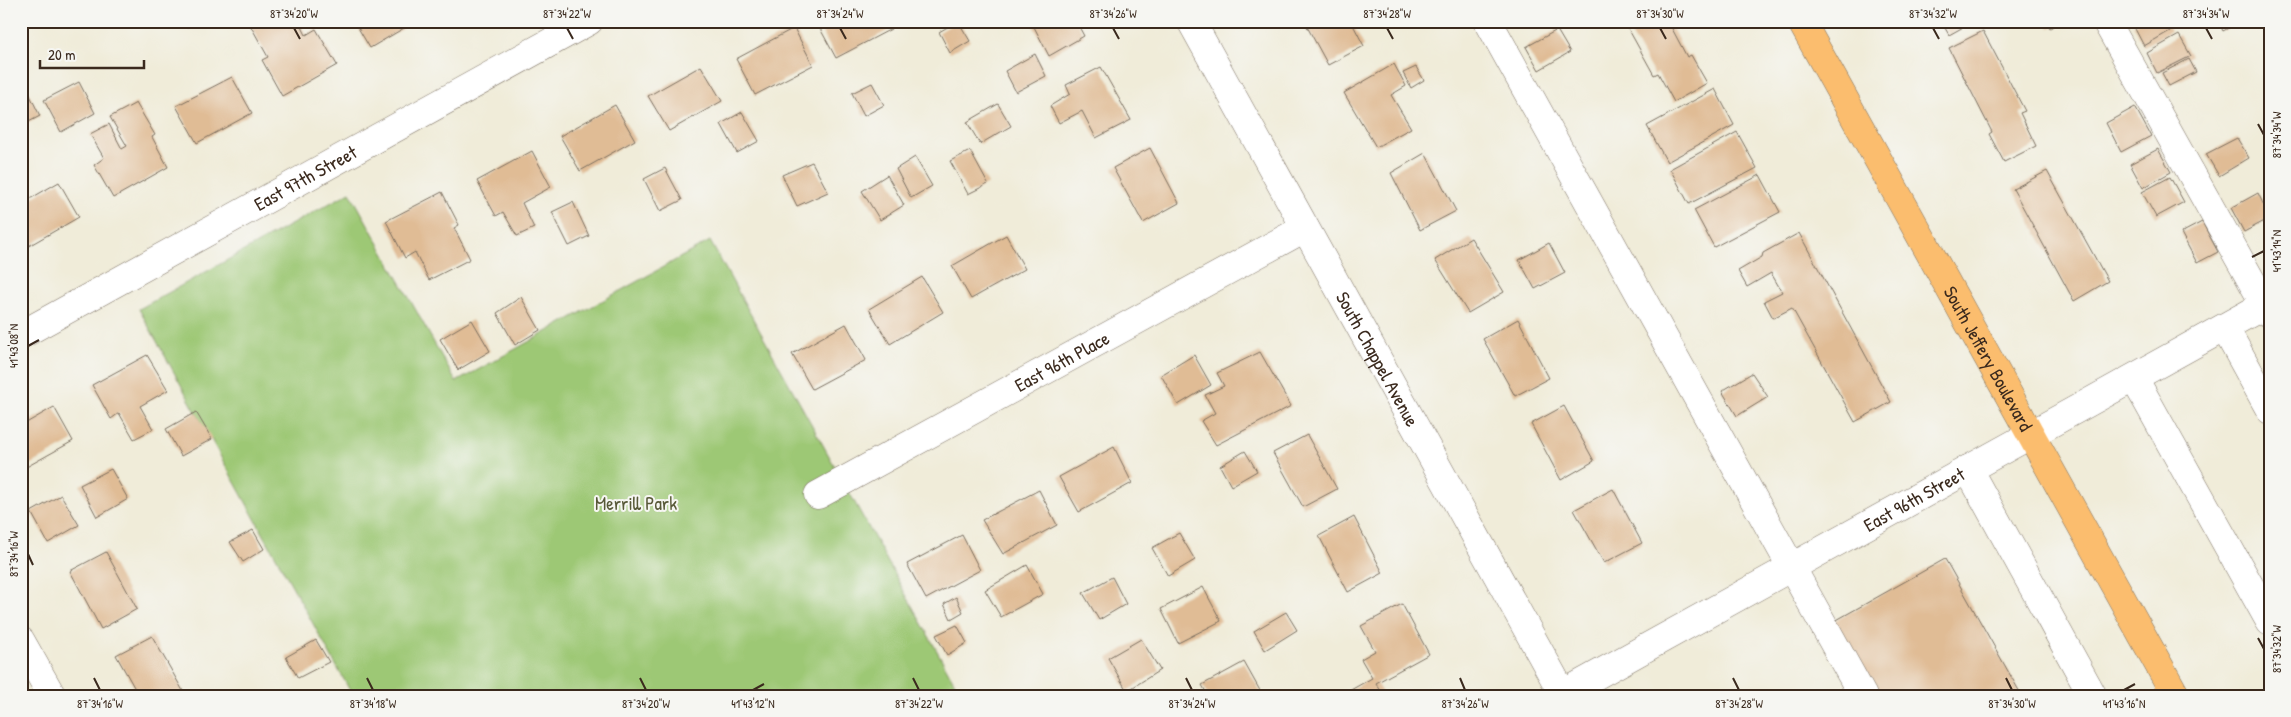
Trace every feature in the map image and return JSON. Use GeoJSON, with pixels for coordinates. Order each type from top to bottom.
{"type":"FeatureCollection","features":[{"type":"Feature","properties":{"kind":"main road","name":"South Jeffery Boulevard"},"geometry":{"type":"LineString","coordinates":[[1801,21],[2176,696]]}},
{"type":"Feature","properties":{"kind":"street","name":"East 97th Street"},"geometry":{"type":"LineString","coordinates":[[21,335],[588,21]]}},
{"type":"Feature","properties":{"kind":"street","name":"South Chappel Avenue"},"geometry":{"type":"LineString","coordinates":[[1191,21],[1562,695]]}},
{"type":"Feature","properties":{"kind":"street"},"geometry":{"type":"LineString","coordinates":[[1488,21],[1863,696]]}},
{"type":"Feature","properties":{"kind":"street"},"geometry":{"type":"LineString","coordinates":[[2106,21],[2268,307]]}},
{"type":"Feature","properties":{"kind":"street","name":"East 96th Place"},"geometry":{"type":"LineString","coordinates":[[818,495],[1305,228]]}},
{"type":"Feature","properties":{"kind":"street","name":"East 96th Street"},"geometry":{"type":"LineString","coordinates":[[1562,695],[1968,469],[2225,328],[2268,307]]}},
{"type":"Feature","properties":{"kind":"street"},"geometry":{"type":"LineString","coordinates":[[2225,328],[2270,410]]}},
{"type":"Feature","properties":{"kind":"street"},"geometry":{"type":"LineString","coordinates":[[2134,378],[2270,622]]}},
{"type":"Feature","properties":{"kind":"street"},"geometry":{"type":"LineString","coordinates":[[1968,469],[2093,696]]}},
{"type":"Feature","properties":{"kind":"street"},"geometry":{"type":"LineString","coordinates":[[21,641],[52,696]]}},
{"type":"Feature","properties":{"kind":"green space","name":"Merrill Park"},"geometry":{"type":"Polygon","coordinates":[[[350,192],[456,382],[710,241],[962,696],[353,696],[139,309],[350,192]]]}},
{"type":"Feature","properties":{"kind":"building"},"geometry":{"type":"Polygon","coordinates":[[[184,21],[198,21],[187,27],[184,21]]]}},
{"type":"Feature","properties":{"kind":"building"},"geometry":{"type":"Polygon","coordinates":[[[228,21],[239,21],[231,26],[228,21]]]}},
{"type":"Feature","properties":{"kind":"building"},"geometry":{"type":"Polygon","coordinates":[[[252,21],[299,21],[306,35],[316,29],[337,65],[282,96],[262,60],[268,57],[249,23],[252,21]]]}},
{"type":"Feature","properties":{"kind":"building"},"geometry":{"type":"Polygon","coordinates":[[[354,21],[416,21],[370,48],[354,21]]]}},
{"type":"Feature","properties":{"kind":"building"},"geometry":{"type":"Polygon","coordinates":[[[820,21],[887,21],[891,29],[836,58],[817,23],[820,21]]]}},
{"type":"Feature","properties":{"kind":"building"},"geometry":{"type":"Polygon","coordinates":[[[958,21],[970,41],[950,53],[939,32],[958,21]]]}},
{"type":"Feature","properties":{"kind":"building"},"geometry":{"type":"Polygon","coordinates":[[[1031,21],[1076,21],[1084,36],[1049,56],[1031,21]]]}},
{"type":"Feature","properties":{"kind":"building"},"geometry":{"type":"Polygon","coordinates":[[[1304,21],[1351,21],[1364,46],[1328,65],[1304,21]]]}},
{"type":"Feature","properties":{"kind":"building"},"geometry":{"type":"Polygon","coordinates":[[[1624,21],[1668,21],[1687,57],[1691,55],[1707,83],[1674,102],[1658,73],[1654,75],[1624,21]]]}},
{"type":"Feature","properties":{"kind":"building"},"geometry":{"type":"Polygon","coordinates":[[[1941,21],[1974,21],[1949,35],[1941,21]]]}},
{"type":"Feature","properties":{"kind":"building"},"geometry":{"type":"Polygon","coordinates":[[[2046,21],[2061,21],[2050,28],[2046,21]]]}},
{"type":"Feature","properties":{"kind":"building"},"geometry":{"type":"Polygon","coordinates":[[[2139,21],[2165,21],[2170,31],[2144,46],[2133,25],[2139,21]]]}},
{"type":"Feature","properties":{"kind":"building"},"geometry":{"type":"Polygon","coordinates":[[[2218,21],[2241,21],[2223,31],[2218,21]]]}},
{"type":"Feature","properties":{"kind":"building"},"geometry":{"type":"Polygon","coordinates":[[[2244,21],[2259,21],[2247,27],[2244,21]]]}},
{"type":"Feature","properties":{"kind":"building"},"geometry":{"type":"Polygon","coordinates":[[[794,28],[813,65],[755,95],[736,59],[794,28]]]}},
{"type":"Feature","properties":{"kind":"building"},"geometry":{"type":"Polygon","coordinates":[[[1557,30],[1570,52],[1539,70],[1526,47],[1557,30]]]}},
{"type":"Feature","properties":{"kind":"building"},"geometry":{"type":"Polygon","coordinates":[[[1983,31],[2025,111],[2020,113],[2036,146],[2004,162],[1989,134],[1992,132],[1949,48],[1983,31]]]}},
{"type":"Feature","properties":{"kind":"building"},"geometry":{"type":"Polygon","coordinates":[[[2179,35],[2191,56],[2157,73],[2147,53],[2179,35]]]}},
{"type":"Feature","properties":{"kind":"building"},"geometry":{"type":"Polygon","coordinates":[[[1035,54],[1046,76],[1016,92],[1005,71],[1035,54]]]}},
{"type":"Feature","properties":{"kind":"building"},"geometry":{"type":"Polygon","coordinates":[[[2189,59],[2196,72],[2169,86],[2162,73],[2189,59]]]}},
{"type":"Feature","properties":{"kind":"building"},"geometry":{"type":"Polygon","coordinates":[[[1394,64],[1406,86],[1391,95],[1411,128],[1376,147],[1344,93],[1394,64]]]}},
{"type":"Feature","properties":{"kind":"building"},"geometry":{"type":"Polygon","coordinates":[[[701,66],[722,101],[669,131],[648,96],[701,66]]]}},
{"type":"Feature","properties":{"kind":"building"},"geometry":{"type":"Polygon","coordinates":[[[1101,67],[1131,120],[1096,138],[1082,111],[1059,123],[1050,106],[1070,94],[1066,85],[1101,67]]]}},
{"type":"Feature","properties":{"kind":"building"},"geometry":{"type":"Polygon","coordinates":[[[1416,67],[1424,80],[1411,88],[1403,73],[1416,67]]]}},
{"type":"Feature","properties":{"kind":"building"},"geometry":{"type":"Polygon","coordinates":[[[232,77],[252,113],[197,143],[176,106],[232,77]]]}},
{"type":"Feature","properties":{"kind":"building"},"geometry":{"type":"Polygon","coordinates":[[[79,82],[95,113],[61,132],[44,100],[79,82]]]}},
{"type":"Feature","properties":{"kind":"building"},"geometry":{"type":"Polygon","coordinates":[[[24,83],[40,116],[21,126],[21,85],[24,83]]]}},
{"type":"Feature","properties":{"kind":"building"},"geometry":{"type":"Polygon","coordinates":[[[872,83],[884,105],[864,116],[852,93],[872,83]]]}},
{"type":"Feature","properties":{"kind":"building"},"geometry":{"type":"Polygon","coordinates":[[[1715,89],[1734,125],[1667,162],[1647,126],[1715,89]]]}},
{"type":"Feature","properties":{"kind":"building"},"geometry":{"type":"Polygon","coordinates":[[[136,103],[155,135],[152,137],[168,167],[113,198],[94,165],[104,158],[90,134],[109,124],[122,149],[127,146],[110,117],[136,103]]]}},
{"type":"Feature","properties":{"kind":"building"},"geometry":{"type":"Polygon","coordinates":[[[998,104],[1011,126],[980,144],[967,122],[998,104]]]}},
{"type":"Feature","properties":{"kind":"building"},"geometry":{"type":"Polygon","coordinates":[[[615,105],[635,140],[580,171],[560,136],[615,105]]]}},
{"type":"Feature","properties":{"kind":"building"},"geometry":{"type":"Polygon","coordinates":[[[2135,107],[2151,136],[2121,152],[2106,123],[2135,107]]]}},
{"type":"Feature","properties":{"kind":"building"},"geometry":{"type":"Polygon","coordinates":[[[742,112],[759,141],[737,153],[721,124],[742,112]]]}},
{"type":"Feature","properties":{"kind":"building"},"geometry":{"type":"Polygon","coordinates":[[[1737,132],[1757,168],[1689,204],[1670,169],[1737,132]]]}},
{"type":"Feature","properties":{"kind":"building"},"geometry":{"type":"Polygon","coordinates":[[[2237,138],[2249,158],[2219,176],[2206,154],[2237,138]]]}},
{"type":"Feature","properties":{"kind":"building"},"geometry":{"type":"Polygon","coordinates":[[[1150,148],[1179,203],[1143,223],[1113,168],[1150,148]]]}},
{"type":"Feature","properties":{"kind":"building"},"geometry":{"type":"Polygon","coordinates":[[[2158,149],[2171,172],[2143,188],[2130,164],[2158,149]]]}},
{"type":"Feature","properties":{"kind":"building"},"geometry":{"type":"Polygon","coordinates":[[[532,151],[551,187],[522,203],[534,228],[517,236],[503,212],[496,216],[477,181],[532,151]]]}},
{"type":"Feature","properties":{"kind":"building"},"geometry":{"type":"Polygon","coordinates":[[[970,151],[988,184],[968,194],[950,161],[970,151]]]}},
{"type":"Feature","properties":{"kind":"building"},"geometry":{"type":"Polygon","coordinates":[[[1425,153],[1456,211],[1420,230],[1391,173],[1425,153]]]}},
{"type":"Feature","properties":{"kind":"building"},"geometry":{"type":"Polygon","coordinates":[[[915,157],[932,186],[911,198],[896,169],[915,157]]]}},
{"type":"Feature","properties":{"kind":"building"},"geometry":{"type":"Polygon","coordinates":[[[812,162],[828,192],[797,206],[782,175],[812,162]]]}},
{"type":"Feature","properties":{"kind":"building"},"geometry":{"type":"Polygon","coordinates":[[[665,168],[682,200],[660,211],[644,179],[665,168]]]}},
{"type":"Feature","properties":{"kind":"building"},"geometry":{"type":"Polygon","coordinates":[[[2047,171],[2108,281],[2074,301],[2013,189],[2047,171]]]}},
{"type":"Feature","properties":{"kind":"building"},"geometry":{"type":"Polygon","coordinates":[[[887,175],[904,205],[880,220],[862,191],[887,175]]]}},
{"type":"Feature","properties":{"kind":"building"},"geometry":{"type":"Polygon","coordinates":[[[1760,175],[1780,212],[1714,247],[1694,210],[1760,175]]]}},
{"type":"Feature","properties":{"kind":"building"},"geometry":{"type":"Polygon","coordinates":[[[2170,177],[2184,202],[2156,217],[2142,192],[2170,177]]]}},
{"type":"Feature","properties":{"kind":"building"},"geometry":{"type":"Polygon","coordinates":[[[59,182],[79,217],[25,248],[21,242],[21,204],[59,182]]]}},
{"type":"Feature","properties":{"kind":"building"},"geometry":{"type":"Polygon","coordinates":[[[442,192],[459,225],[454,228],[470,259],[429,280],[415,252],[405,258],[386,221],[442,192]]]}},
{"type":"Feature","properties":{"kind":"building"},"geometry":{"type":"Polygon","coordinates":[[[2258,193],[2270,218],[2244,232],[2231,208],[2258,193]]]}},
{"type":"Feature","properties":{"kind":"building"},"geometry":{"type":"Polygon","coordinates":[[[573,202],[589,236],[569,246],[552,212],[573,202]]]}},
{"type":"Feature","properties":{"kind":"building"},"geometry":{"type":"Polygon","coordinates":[[[2202,222],[2218,252],[2197,263],[2181,233],[2202,222]]]}},
{"type":"Feature","properties":{"kind":"building"},"geometry":{"type":"Polygon","coordinates":[[[1799,233],[1891,402],[1855,422],[1792,308],[1773,318],[1764,301],[1782,292],[1771,273],[1747,287],[1738,271],[1762,257],[1763,253],[1799,233]]]}},
{"type":"Feature","properties":{"kind":"building"},"geometry":{"type":"Polygon","coordinates":[[[1006,235],[1025,269],[971,299],[952,266],[1006,235]]]}},
{"type":"Feature","properties":{"kind":"building"},"geometry":{"type":"Polygon","coordinates":[[[1471,238],[1504,292],[1468,313],[1435,260],[1471,238]]]}},
{"type":"Feature","properties":{"kind":"building"},"geometry":{"type":"Polygon","coordinates":[[[1549,243],[1565,273],[1535,289],[1519,260],[1549,243]]]}},
{"type":"Feature","properties":{"kind":"building"},"geometry":{"type":"Polygon","coordinates":[[[922,277],[943,312],[890,344],[869,309],[922,277]]]}},
{"type":"Feature","properties":{"kind":"building"},"geometry":{"type":"Polygon","coordinates":[[[521,297],[540,330],[515,345],[497,313],[521,297]]]}},
{"type":"Feature","properties":{"kind":"building"},"geometry":{"type":"Polygon","coordinates":[[[1518,319],[1549,378],[1515,396],[1483,339],[1518,319]]]}},
{"type":"Feature","properties":{"kind":"building"},"geometry":{"type":"Polygon","coordinates":[[[472,320],[490,351],[458,370],[440,339],[472,320]]]}},
{"type":"Feature","properties":{"kind":"building"},"geometry":{"type":"Polygon","coordinates":[[[846,324],[866,360],[812,389],[792,354],[846,324]]]}},
{"type":"Feature","properties":{"kind":"building"},"geometry":{"type":"Polygon","coordinates":[[[1260,352],[1291,406],[1216,445],[1201,421],[1215,413],[1205,395],[1224,386],[1217,373],[1260,352]]]}},
{"type":"Feature","properties":{"kind":"building"},"geometry":{"type":"Polygon","coordinates":[[[147,355],[168,390],[140,406],[153,429],[134,439],[119,413],[111,419],[92,385],[147,355]]]}},
{"type":"Feature","properties":{"kind":"building"},"geometry":{"type":"Polygon","coordinates":[[[1194,355],[1211,385],[1178,405],[1161,375],[1194,355]]]}},
{"type":"Feature","properties":{"kind":"building"},"geometry":{"type":"Polygon","coordinates":[[[1752,373],[1768,397],[1737,416],[1722,391],[1752,373]]]}},
{"type":"Feature","properties":{"kind":"building"},"geometry":{"type":"Polygon","coordinates":[[[1564,406],[1594,461],[1561,480],[1531,424],[1564,406]]]}},
{"type":"Feature","properties":{"kind":"building"},"geometry":{"type":"Polygon","coordinates":[[[54,407],[73,441],[21,470],[21,426],[54,407]]]}},
{"type":"Feature","properties":{"kind":"building"},"geometry":{"type":"Polygon","coordinates":[[[196,412],[212,439],[181,456],[166,429],[196,412]]]}},
{"type":"Feature","properties":{"kind":"building"},"geometry":{"type":"Polygon","coordinates":[[[1307,435],[1337,489],[1303,507],[1273,453],[1307,435]]]}},
{"type":"Feature","properties":{"kind":"building"},"geometry":{"type":"Polygon","coordinates":[[[1114,447],[1132,483],[1079,512],[1059,477],[1114,447]]]}},
{"type":"Feature","properties":{"kind":"building"},"geometry":{"type":"Polygon","coordinates":[[[1245,451],[1257,471],[1231,486],[1220,466],[1245,451]]]}},
{"type":"Feature","properties":{"kind":"building"},"geometry":{"type":"Polygon","coordinates":[[[111,469],[128,499],[97,517],[80,485],[111,469]]]}},
{"type":"Feature","properties":{"kind":"building"},"geometry":{"type":"Polygon","coordinates":[[[1613,489],[1642,543],[1604,563],[1574,510],[1613,489]]]}},
{"type":"Feature","properties":{"kind":"building"},"geometry":{"type":"Polygon","coordinates":[[[1039,490],[1057,525],[1003,554],[982,520],[1039,490]]]}},
{"type":"Feature","properties":{"kind":"building"},"geometry":{"type":"Polygon","coordinates":[[[61,495],[79,525],[48,543],[31,512],[61,495]]]}},
{"type":"Feature","properties":{"kind":"building"},"geometry":{"type":"Polygon","coordinates":[[[1354,517],[1383,573],[1348,592],[1319,536],[1354,517]]]}},
{"type":"Feature","properties":{"kind":"building"},"geometry":{"type":"Polygon","coordinates":[[[253,530],[264,549],[243,562],[230,542],[253,530]]]}},
{"type":"Feature","properties":{"kind":"building"},"geometry":{"type":"Polygon","coordinates":[[[1179,533],[1195,560],[1168,576],[1152,548],[1179,533]]]}},
{"type":"Feature","properties":{"kind":"building"},"geometry":{"type":"Polygon","coordinates":[[[962,535],[980,570],[926,599],[907,564],[962,535]]]}},
{"type":"Feature","properties":{"kind":"building"},"geometry":{"type":"Polygon","coordinates":[[[106,552],[137,609],[101,629],[70,571],[106,552]]]}},
{"type":"Feature","properties":{"kind":"building"},"geometry":{"type":"Polygon","coordinates":[[[1945,559],[2022,696],[1875,696],[1833,622],[1945,559]]]}},
{"type":"Feature","properties":{"kind":"building"},"geometry":{"type":"Polygon","coordinates":[[[1027,565],[1043,594],[1001,617],[985,590],[1027,565]]]}},
{"type":"Feature","properties":{"kind":"building"},"geometry":{"type":"Polygon","coordinates":[[[1112,577],[1126,604],[1099,620],[1083,593],[1112,577]]]}},
{"type":"Feature","properties":{"kind":"building"},"geometry":{"type":"Polygon","coordinates":[[[1203,587],[1221,621],[1178,643],[1161,609],[1203,587]]]}},
{"type":"Feature","properties":{"kind":"building"},"geometry":{"type":"Polygon","coordinates":[[[956,597],[963,612],[951,619],[944,604],[956,597]]]}},
{"type":"Feature","properties":{"kind":"building"},"geometry":{"type":"Polygon","coordinates":[[[1402,604],[1429,654],[1376,683],[1384,696],[1352,696],[1349,691],[1372,678],[1361,659],[1375,651],[1361,626],[1402,604]]]}},
{"type":"Feature","properties":{"kind":"building"},"geometry":{"type":"Polygon","coordinates":[[[1286,612],[1297,630],[1265,650],[1254,631],[1286,612]]]}},
{"type":"Feature","properties":{"kind":"building"},"geometry":{"type":"Polygon","coordinates":[[[957,625],[967,643],[947,655],[936,635],[957,625]]]}},
{"type":"Feature","properties":{"kind":"building"},"geometry":{"type":"Polygon","coordinates":[[[152,636],[183,691],[174,696],[139,696],[116,655],[152,636]]]}},
{"type":"Feature","properties":{"kind":"building"},"geometry":{"type":"Polygon","coordinates":[[[1141,639],[1160,670],[1127,691],[1108,658],[1141,639]]]}},
{"type":"Feature","properties":{"kind":"building"},"geometry":{"type":"Polygon","coordinates":[[[316,640],[329,662],[298,678],[286,657],[316,640]]]}},
{"type":"Feature","properties":{"kind":"building"},"geometry":{"type":"Polygon","coordinates":[[[1244,662],[1263,696],[1208,696],[1202,685],[1244,662]]]}}]}
